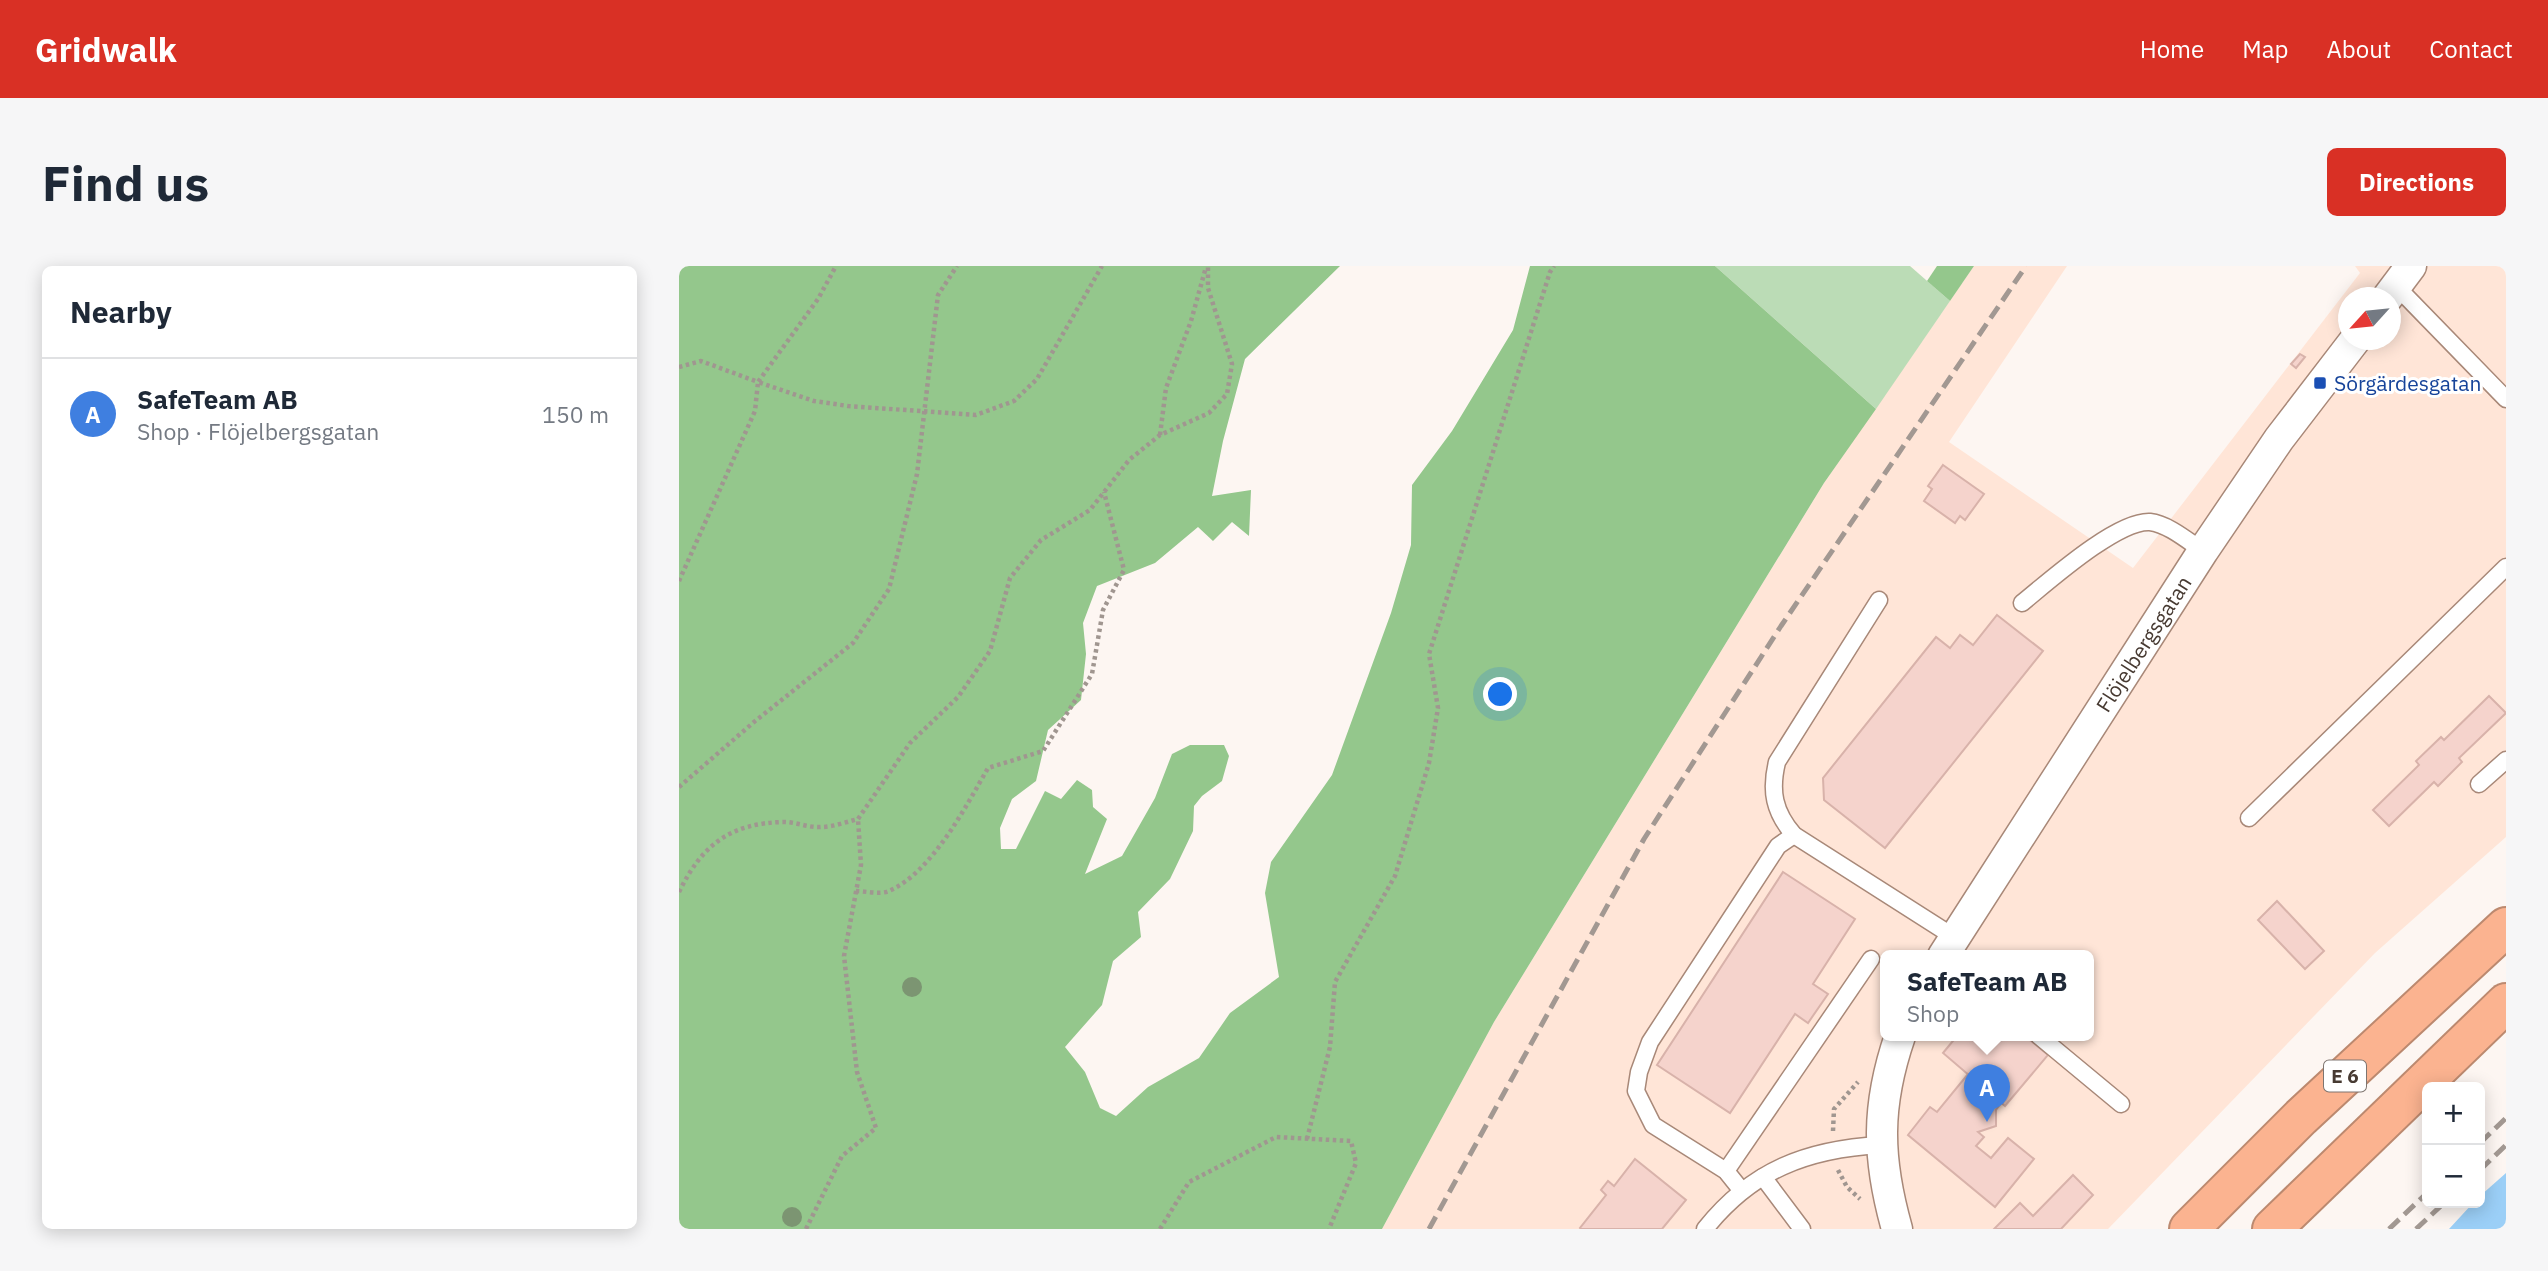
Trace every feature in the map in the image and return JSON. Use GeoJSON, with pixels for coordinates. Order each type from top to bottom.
{"type":"FeatureCollection","features":[{"type":"Feature","properties":{"kind":"highway","name":"E 6"},"geometry":{"type":"LineString","coordinates":[[2189,1229],[2301,1117],[2506,927]]}},
{"type":"Feature","properties":{"kind":"highway"},"geometry":{"type":"LineString","coordinates":[[2272,1229],[2506,1003]]}},
{"type":"Feature","properties":{"kind":"street","name":"Flöjelbergsgatan"},"geometry":{"type":"LineString","coordinates":[[1948,950],[2203,551],[2279,439],[2347,350]]}},
{"type":"Feature","properties":{"kind":"street"},"geometry":{"type":"LineString","coordinates":[[1897,1229],[1887,1195],[1881,1145],[1883,1100],[1899,1041]]}},
{"type":"Feature","properties":{"kind":"lane"},"geometry":{"type":"LineString","coordinates":[[2398,283],[2506,399]]}},
{"type":"Feature","properties":{"kind":"lane"},"geometry":{"type":"LineString","coordinates":[[2022,603],[2093,547],[2127,527],[2150,522],[2168,529],[2203,551]]}},
{"type":"Feature","properties":{"kind":"lane"},"geometry":{"type":"LineString","coordinates":[[2249,818],[2505,570]]}},
{"type":"Feature","properties":{"kind":"lane"},"geometry":{"type":"LineString","coordinates":[[1879,600],[1777,762],[1772,784],[1781,821],[1794,835],[1948,950]]}},
{"type":"Feature","properties":{"kind":"lane"},"geometry":{"type":"LineString","coordinates":[[2479,784],[2506,760]]}},
{"type":"Feature","properties":{"kind":"lane"},"geometry":{"type":"LineString","coordinates":[[1742,1191],[1726,1171],[1653,1125],[1636,1091],[1639,1072],[1650,1042],[1778,846],[1794,835]]}},
{"type":"Feature","properties":{"kind":"lane"},"geometry":{"type":"LineString","coordinates":[[1726,1171],[1871,959]]}},
{"type":"Feature","properties":{"kind":"lane"},"geometry":{"type":"LineString","coordinates":[[2045,1041],[2121,1104]]}},
{"type":"Feature","properties":{"kind":"lane"},"geometry":{"type":"LineString","coordinates":[[1705,1229],[1716,1214],[1742,1191],[1804,1156],[1881,1145]]}},
{"type":"Feature","properties":{"kind":"lane"},"geometry":{"type":"LineString","coordinates":[[1763,1177],[1803,1229]]}},
{"type":"Feature","properties":{"kind":"path"},"geometry":{"type":"LineString","coordinates":[[679,581],[755,411],[758,382],[818,299],[836,266]]}},
{"type":"Feature","properties":{"kind":"path"},"geometry":{"type":"LineString","coordinates":[[679,787],[754,722],[853,643],[889,589],[917,474],[938,295],[957,266]]}},
{"type":"Feature","properties":{"kind":"path"},"geometry":{"type":"LineString","coordinates":[[679,367],[701,361],[814,401],[976,415],[1014,401],[1037,379],[1102,266]]}},
{"type":"Feature","properties":{"kind":"path"},"geometry":{"type":"LineString","coordinates":[[1160,435],[1166,388],[1191,321],[1207,266]]}},
{"type":"Feature","properties":{"kind":"path"},"geometry":{"type":"LineString","coordinates":[[806,1229],[842,1156],[876,1128],[857,1073],[844,956],[861,865],[858,819],[910,743],[958,697],[990,651],[1010,578],[1041,540],[1090,510],[1129,460],[1160,435],[1209,413],[1227,394],[1232,364],[1208,288],[1207,266]]}},
{"type":"Feature","properties":{"kind":"path"},"geometry":{"type":"LineString","coordinates":[[1307,1139],[1330,1047],[1335,982],[1395,876],[1429,763],[1438,708],[1429,654],[1554,266]]}},
{"type":"Feature","properties":{"kind":"path"},"geometry":{"type":"LineString","coordinates":[[856,891],[886,893],[915,874],[957,823],[988,768],[1043,751],[1092,674],[1103,610],[1124,570],[1104,492]]}},
{"type":"Feature","properties":{"kind":"path"},"geometry":{"type":"LineString","coordinates":[[679,892],[690,869],[708,847],[740,828],[785,822],[820,827],[858,819]]}},
{"type":"Feature","properties":{"kind":"path"},"geometry":{"type":"LineString","coordinates":[[1160,1229],[1189,1182],[1276,1137],[1351,1142],[1356,1163],[1329,1229]]}},
{"type":"Feature","properties":{"kind":"shaded area"},"geometry":{"type":"Polygon","coordinates":[[[1974,266],[2067,266],[1949,442],[2133,568],[2338,302],[2338,350],[2401,350],[2401,287],[2349,287],[2360,273],[2355,266],[2506,266],[2506,837],[2375,953],[2108,1229],[1382,1229],[1494,1022],[1824,483],[1974,266]]]}},
{"type":"Feature","properties":{"kind":"green space"},"geometry":{"type":"Polygon","coordinates":[[[679,266],[1340,266],[1245,359],[1223,441],[1212,496],[1251,490],[1249,536],[1232,522],[1213,541],[1198,527],[1155,563],[1097,586],[1083,623],[1086,654],[1081,700],[1048,730],[1036,781],[1012,799],[1000,828],[1001,849],[1016,849],[1045,791],[1061,799],[1077,780],[1092,790],[1093,807],[1107,819],[1085,874],[1122,856],[1155,798],[1172,754],[1190,745],[1224,745],[1229,756],[1222,781],[1202,796],[1194,806],[1193,831],[1170,879],[1138,912],[1141,937],[1113,961],[1102,1005],[1065,1047],[1085,1072],[1100,1108],[1116,1116],[1148,1087],[1199,1058],[1230,1013],[1279,977],[1265,893],[1271,862],[1332,775],[1391,613],[1411,545],[1412,485],[1452,431],[1513,330],[1530,266],[1715,266],[1876,409],[1824,483],[1494,1022],[1382,1229],[679,1229],[679,266]]]}},
{"type":"Feature","properties":{"kind":"green space"},"geometry":{"type":"Polygon","coordinates":[[[1715,266],[1910,266],[1950,301],[1876,409],[1715,266]]]}},
{"type":"Feature","properties":{"kind":"green space"},"geometry":{"type":"Polygon","coordinates":[[[1937,266],[1974,266],[1950,301],[1927,281],[1937,266]]]}},
{"type":"Feature","properties":{"kind":"water"},"geometry":{"type":"Polygon","coordinates":[[[2506,1173],[2506,1229],[2449,1229],[2468,1208],[2485,1208],[2485,1192],[2506,1173]]]}},
{"type":"Feature","properties":{"kind":"building"},"geometry":{"type":"Polygon","coordinates":[[[2300,354],[2305,357],[2296,368],[2291,364],[2300,354]]]}},
{"type":"Feature","properties":{"kind":"building"},"geometry":{"type":"Polygon","coordinates":[[[1943,465],[1984,494],[1965,520],[1960,516],[1955,523],[1924,501],[1932,489],[1928,486],[1943,465]]]}},
{"type":"Feature","properties":{"kind":"building"},"geometry":{"type":"Polygon","coordinates":[[[1997,615],[2043,651],[1885,848],[1824,800],[1823,778],[1936,637],[1950,648],[1960,635],[1973,645],[1997,615]]]}},
{"type":"Feature","properties":{"kind":"building"},"geometry":{"type":"Polygon","coordinates":[[[2489,696],[2506,713],[2459,758],[2462,762],[2438,786],[2434,782],[2389,826],[2373,810],[2419,765],[2416,761],[2441,737],[2444,740],[2489,696]]]}},
{"type":"Feature","properties":{"kind":"building"},"geometry":{"type":"Polygon","coordinates":[[[1783,872],[1855,919],[1813,984],[1828,994],[1808,1023],[1795,1014],[1730,1113],[1657,1065],[1783,872]]]}},
{"type":"Feature","properties":{"kind":"building"},"geometry":{"type":"Polygon","coordinates":[[[2277,901],[2324,951],[2305,969],[2258,920],[2277,901]]]}},
{"type":"Feature","properties":{"kind":"building"},"geometry":{"type":"Polygon","coordinates":[[[1953,1041],[2031,1041],[2048,1055],[2005,1106],[1943,1053],[1953,1041]]]}},
{"type":"Feature","properties":{"kind":"building"},"geometry":{"type":"Polygon","coordinates":[[[1968,1074],[2001,1103],[1996,1110],[1996,1126],[1978,1132],[1984,1137],[1976,1146],[1991,1158],[2008,1138],[2034,1159],[1995,1207],[1908,1135],[1930,1107],[1937,1112],[1968,1074]]]}},
{"type":"Feature","properties":{"kind":"building"},"geometry":{"type":"Polygon","coordinates":[[[1635,1159],[1686,1200],[1662,1229],[1581,1229],[1606,1195],[1601,1190],[1608,1181],[1614,1186],[1635,1159]]]}},
{"type":"Feature","properties":{"kind":"building"},"geometry":{"type":"Polygon","coordinates":[[[2073,1175],[2093,1195],[2061,1229],[1994,1229],[2020,1203],[2033,1216],[2073,1175]]]}},
{"type":"Feature","properties":{"kind":"railway"},"geometry":{"type":"LineString","coordinates":[[1429,1229],[1644,839],[1781,626],[2026,266]]}},
{"type":"Feature","properties":{"kind":"railway"},"geometry":{"type":"LineString","coordinates":[[2485,1138],[2506,1118]]}},
{"type":"Feature","properties":{"kind":"railway"},"geometry":{"type":"LineString","coordinates":[[2485,1165],[2506,1145]]}},
{"type":"Feature","properties":{"kind":"railway"},"geometry":{"type":"LineString","coordinates":[[2389,1229],[2422,1198]]}},
{"type":"Feature","properties":{"kind":"railway"},"geometry":{"type":"LineString","coordinates":[[2416,1229],[2439,1208]]}},
{"type":"Feature","properties":{"kind":"place","name":"Sörgärdesgatan"},"geometry":{"type":"Point","coordinates":[2320,383]}},
{"type":"Feature","properties":{"kind":"place","name":"SafeTeam AB"},"geometry":{"type":"Point","coordinates":[1987,1122]}}]}
